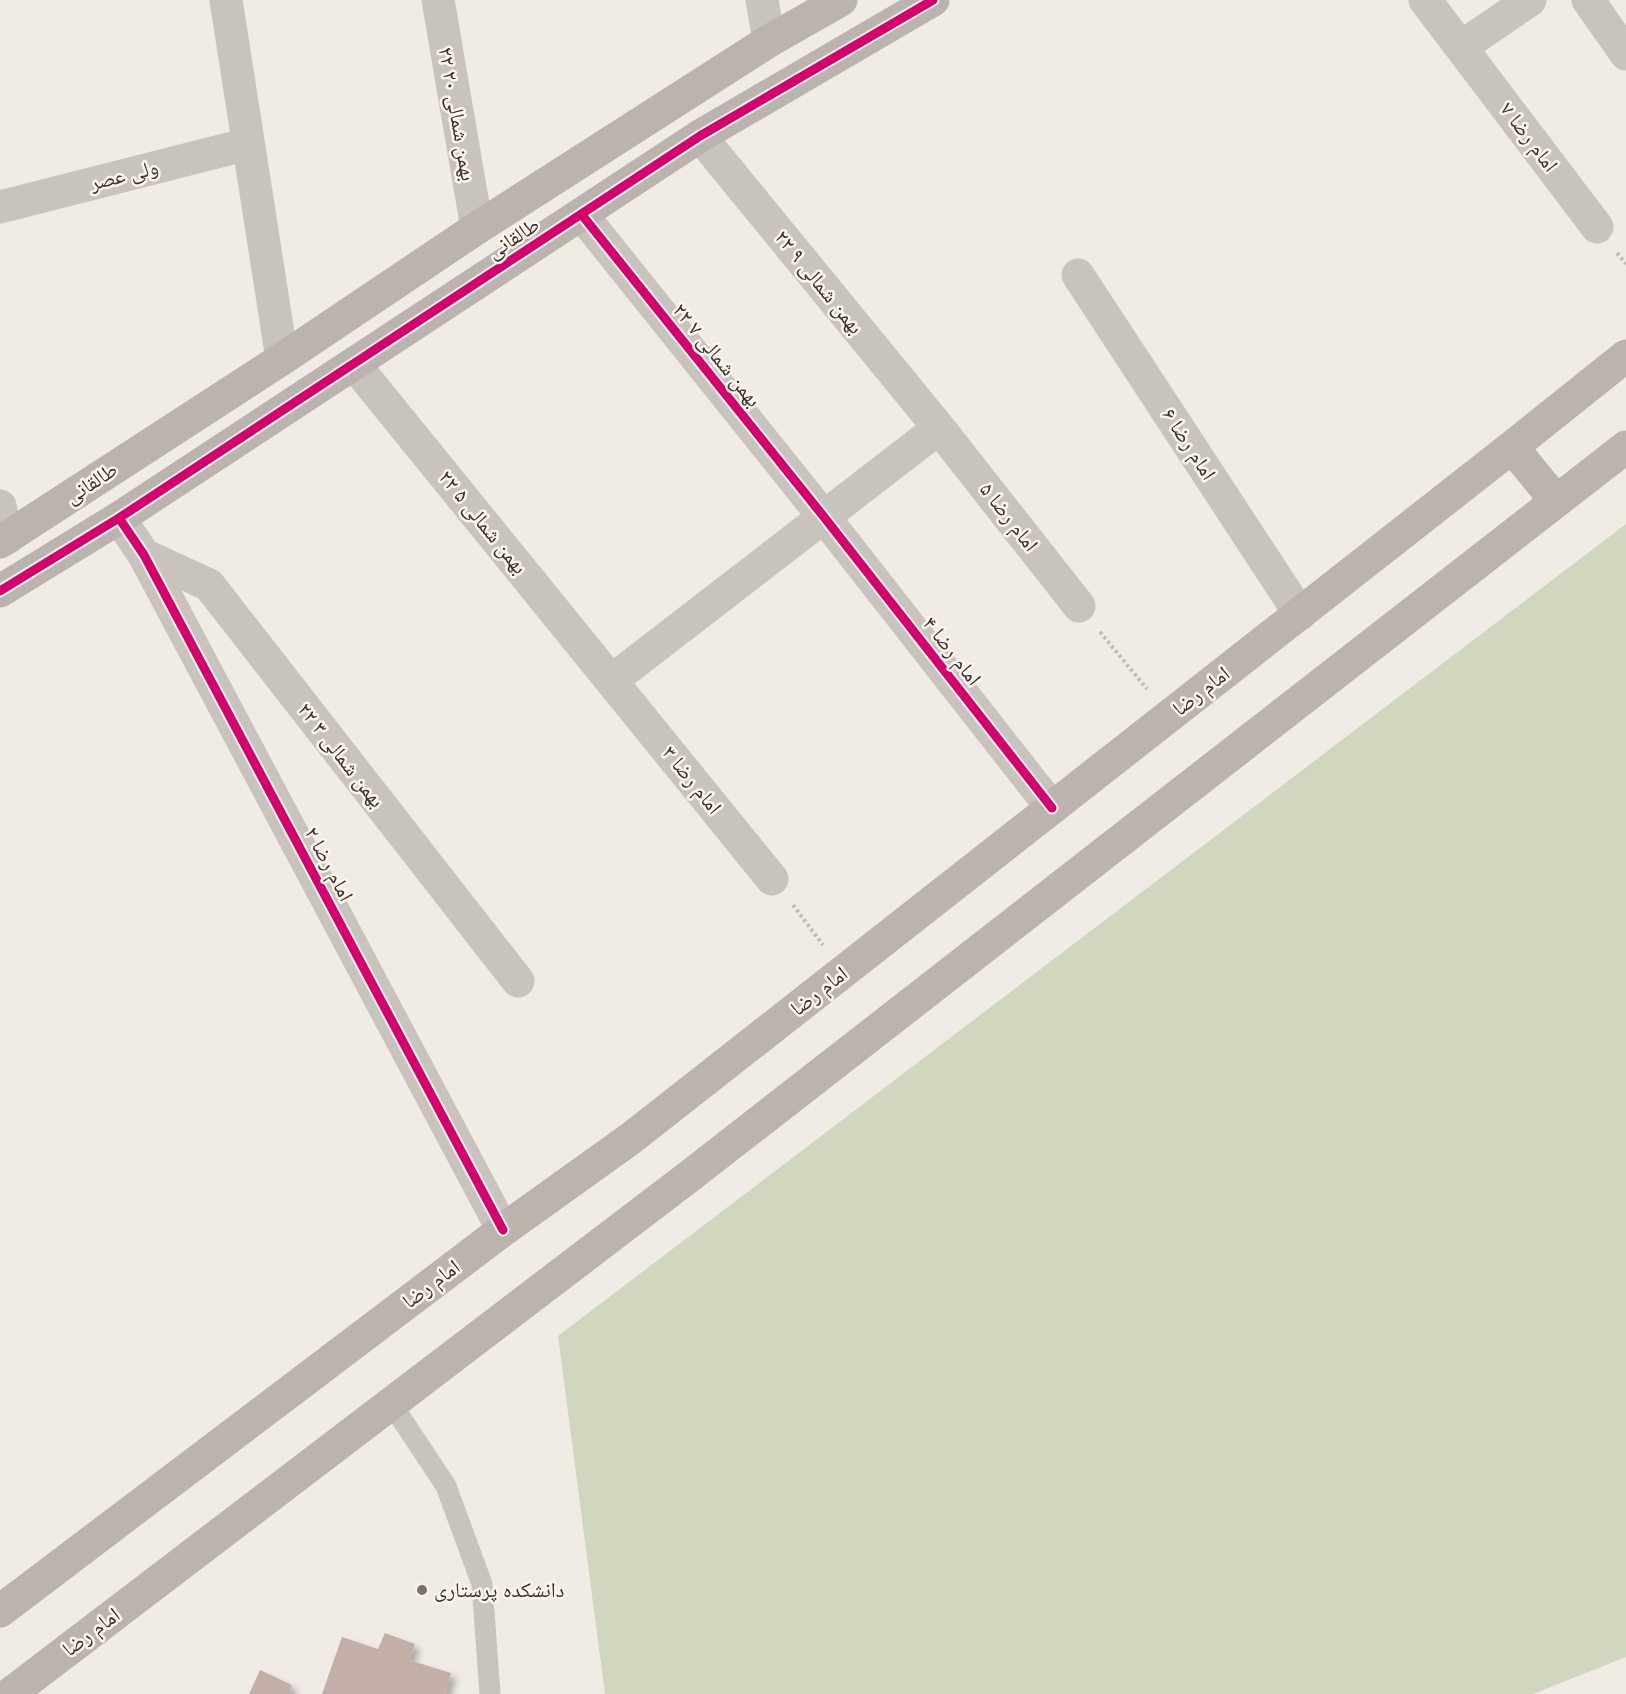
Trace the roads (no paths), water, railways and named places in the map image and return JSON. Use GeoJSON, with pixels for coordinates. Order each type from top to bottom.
{"type":"FeatureCollection","features":[{"type":"Feature","properties":{"kind":"main road","name":"طالقانی"},"geometry":{"type":"LineString","coordinates":[[3,540],[477,228],[769,41],[841,0]]}},
{"type":"Feature","properties":{"kind":"main road","name":"طالقانی"},"geometry":{"type":"LineString","coordinates":[[0,591],[119,518],[700,136],[933,0]]}},
{"type":"Feature","properties":{"kind":"main road","name":"امام رضا"},"geometry":{"type":"LineString","coordinates":[[0,1611],[503,1230],[630,1139],[1626,356]]}},
{"type":"Feature","properties":{"kind":"main road"},"geometry":{"type":"LineString","coordinates":[[282,358],[302,397]]}},
{"type":"Feature","properties":{"kind":"main road"},"geometry":{"type":"LineString","coordinates":[[1512,447],[1556,501]]}},
{"type":"Feature","properties":{"kind":"main road","name":"امام رضا"},"geometry":{"type":"LineString","coordinates":[[10,1694],[700,1167],[1626,447]]}},
{"type":"Feature","properties":{"kind":"street"},"geometry":{"type":"LineString","coordinates":[[226,0],[282,358]]}},
{"type":"Feature","properties":{"kind":"street","name":"۲۲ بهمن شمالی ۲۰"},"geometry":{"type":"LineString","coordinates":[[438,0],[477,228]]}},
{"type":"Feature","properties":{"kind":"street"},"geometry":{"type":"LineString","coordinates":[[762,0],[769,41]]}},
{"type":"Feature","properties":{"kind":"street","name":"امام رضا ۷"},"geometry":{"type":"LineString","coordinates":[[1425,0],[1597,227]]}},
{"type":"Feature","properties":{"kind":"street"},"geometry":{"type":"LineString","coordinates":[[1461,47],[1530,0]]}},
{"type":"Feature","properties":{"kind":"street"},"geometry":{"type":"LineString","coordinates":[[1588,0],[1626,54]]}},
{"type":"Feature","properties":{"kind":"street","name":"۲۲ بهمن شمالی ۹"},"geometry":{"type":"LineString","coordinates":[[700,136],[939,428]]}},
{"type":"Feature","properties":{"kind":"street","name":"ولی عصر"},"geometry":{"type":"LineString","coordinates":[[0,207],[248,144]]}},
{"type":"Feature","properties":{"kind":"street","name":"۲۲ بهمن شمالی ۷"},"geometry":{"type":"LineString","coordinates":[[582,215],[824,517]]}},
{"type":"Feature","properties":{"kind":"street","name":"امام رضا ۶"},"geometry":{"type":"LineString","coordinates":[[1078,275],[1300,614]]}},
{"type":"Feature","properties":{"kind":"street","name":"۲۲ بهمن شمالی ۵"},"geometry":{"type":"LineString","coordinates":[[354,364],[611,681]]}},
{"type":"Feature","properties":{"kind":"street"},"geometry":{"type":"LineString","coordinates":[[611,681],[939,428]]}},
{"type":"Feature","properties":{"kind":"street","name":"امام رضا ۵"},"geometry":{"type":"LineString","coordinates":[[939,428],[1079,606]]}},
{"type":"Feature","properties":{"kind":"street"},"geometry":{"type":"LineString","coordinates":[[0,506],[3,540]]}},
{"type":"Feature","properties":{"kind":"street","name":"امام رضا ۴"},"geometry":{"type":"LineString","coordinates":[[824,517],[1052,808]]}},
{"type":"Feature","properties":{"kind":"street","name":"امام رضا ۲"},"geometry":{"type":"LineString","coordinates":[[119,518],[144,555],[503,1230]]}},
{"type":"Feature","properties":{"kind":"street","name":"۲۲ بهمن شمالی ۳"},"geometry":{"type":"LineString","coordinates":[[144,555],[209,585],[518,981]]}},
{"type":"Feature","properties":{"kind":"street","name":"امام رضا ۳"},"geometry":{"type":"LineString","coordinates":[[611,681],[772,879]]}},
{"type":"Feature","properties":{"kind":"lane"},"geometry":{"type":"LineString","coordinates":[[391,1403],[446,1486],[482,1584],[490,1694]]}},
{"type":"Feature","properties":{"kind":"place","name":"دانشکده پرستاری"},"geometry":{"type":"Point","coordinates":[422,1590]}}]}
